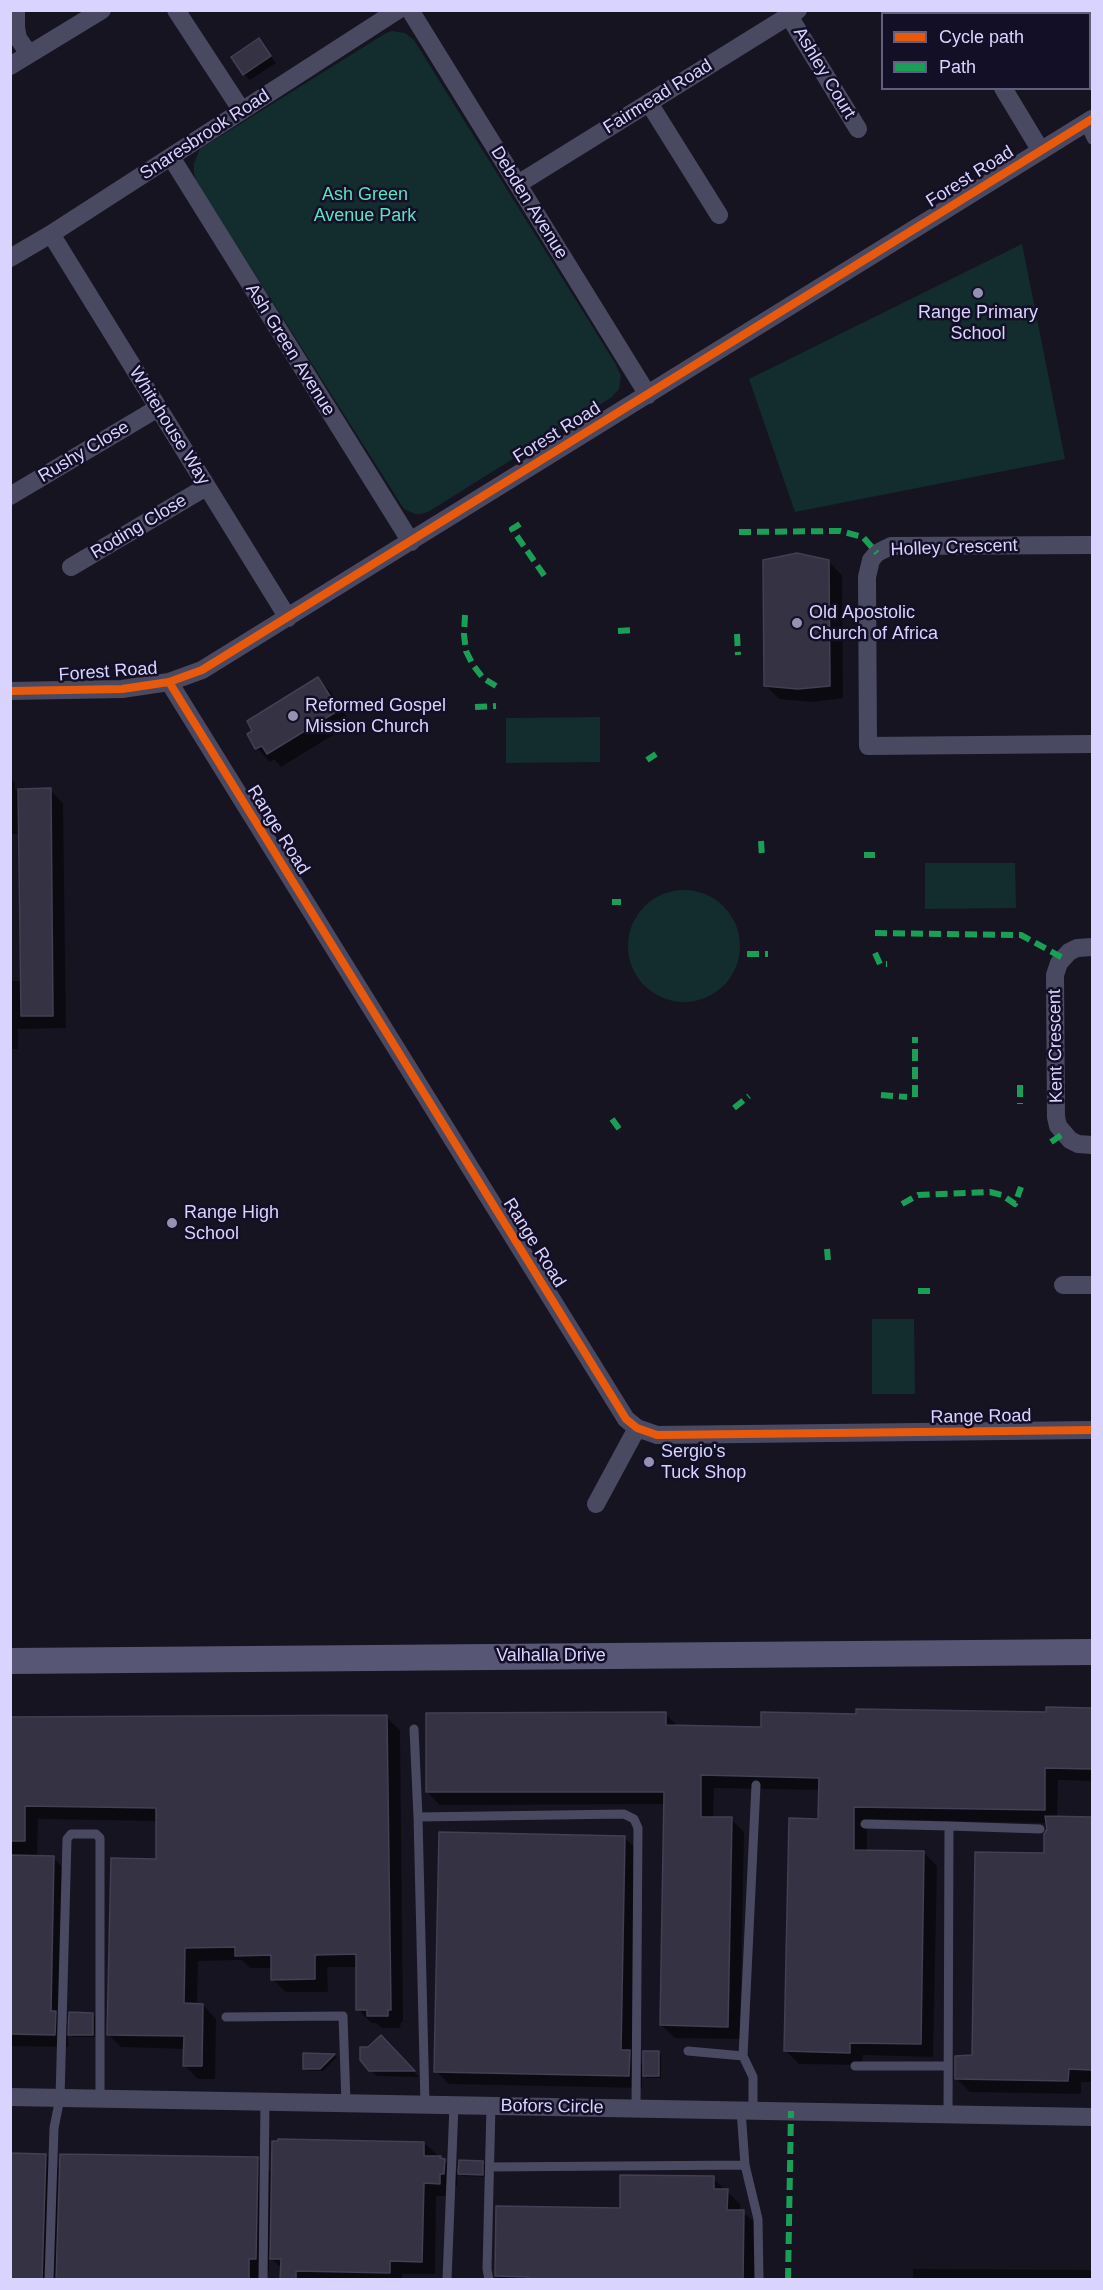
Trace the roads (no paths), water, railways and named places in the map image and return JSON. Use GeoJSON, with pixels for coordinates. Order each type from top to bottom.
{"type":"FeatureCollection","features":[{"type":"Feature","properties":{"kind":"main road","name":"Valhalla Drive"},"geometry":{"type":"LineString","coordinates":[[10,1661],[1092,1652]]}},
{"type":"Feature","properties":{"kind":"street"},"geometry":{"type":"LineString","coordinates":[[16,10],[18,38],[29,54]]}},
{"type":"Feature","properties":{"kind":"street"},"geometry":{"type":"LineString","coordinates":[[10,66],[102,10]]}},
{"type":"Feature","properties":{"kind":"street"},"geometry":{"type":"LineString","coordinates":[[176,10],[242,111]]}},
{"type":"Feature","properties":{"kind":"street","name":"Snaresbrook Road"},"geometry":{"type":"LineString","coordinates":[[10,258],[51,234],[398,10]]}},
{"type":"Feature","properties":{"kind":"street","name":"Debden Avenue"},"geometry":{"type":"LineString","coordinates":[[410,10],[648,395]]}},
{"type":"Feature","properties":{"kind":"street","name":"Fairmead Road"},"geometry":{"type":"LineString","coordinates":[[518,184],[794,13]]}},
{"type":"Feature","properties":{"kind":"street","name":"Ashley Court"},"geometry":{"type":"LineString","coordinates":[[794,13],[858,129]]}},
{"type":"Feature","properties":{"kind":"street"},"geometry":{"type":"LineString","coordinates":[[1005,90],[1041,151]]}},
{"type":"Feature","properties":{"kind":"street"},"geometry":{"type":"LineString","coordinates":[[649,103],[719,215]]}},
{"type":"Feature","properties":{"kind":"street","name":"Forest Road"},"geometry":{"type":"LineString","coordinates":[[10,691],[113,690],[169,682],[202,670],[1041,151],[1090,128]]}},
{"type":"Feature","properties":{"kind":"street","name":"Ash Green Avenue"},"geometry":{"type":"LineString","coordinates":[[171,157],[411,542]]}},
{"type":"Feature","properties":{"kind":"street","name":"Whitehouse Way"},"geometry":{"type":"LineString","coordinates":[[51,234],[288,618]]}},
{"type":"Feature","properties":{"kind":"street","name":"Rushy Close"},"geometry":{"type":"LineString","coordinates":[[10,496],[158,408]]}},
{"type":"Feature","properties":{"kind":"street","name":"Roding Close"},"geometry":{"type":"LineString","coordinates":[[71,567],[206,487]]}},
{"type":"Feature","properties":{"kind":"street","name":"Holley Crescent"},"geometry":{"type":"LineString","coordinates":[[1092,545],[891,546],[877,553],[871,560],[868,568],[867,588],[868,746],[1092,744]]}},
{"type":"Feature","properties":{"kind":"street","name":"Range Road"},"geometry":{"type":"LineString","coordinates":[[169,682],[626,1419],[638,1428],[657,1435],[1092,1431]]}},
{"type":"Feature","properties":{"kind":"street","name":"Kent Crescent"},"geometry":{"type":"LineString","coordinates":[[1092,947],[1077,948],[1069,952],[1059,963],[1055,975],[1056,1117],[1058,1126],[1070,1140],[1078,1144],[1092,1145]]}},
{"type":"Feature","properties":{"kind":"street"},"geometry":{"type":"LineString","coordinates":[[1063,1286],[1092,1285]]}},
{"type":"Feature","properties":{"kind":"street"},"geometry":{"type":"LineString","coordinates":[[596,1504],[638,1428]]}},
{"type":"Feature","properties":{"kind":"street","name":"Bofors Circle"},"geometry":{"type":"LineString","coordinates":[[10,2097],[1092,2117]]}},
{"type":"Feature","properties":{"kind":"lane"},"geometry":{"type":"LineString","coordinates":[[414,1729],[425,2104]]}},
{"type":"Feature","properties":{"kind":"lane"},"geometry":{"type":"LineString","coordinates":[[756,1785],[743,2056],[753,2077],[747,2110],[745,2164],[758,2219],[759,2280]]}},
{"type":"Feature","properties":{"kind":"lane"},"geometry":{"type":"LineString","coordinates":[[418,1817],[624,1814],[634,1819],[638,1828],[636,2108]]}},
{"type":"Feature","properties":{"kind":"lane"},"geometry":{"type":"LineString","coordinates":[[865,1824],[1040,1829]]}},
{"type":"Feature","properties":{"kind":"lane"},"geometry":{"type":"LineString","coordinates":[[948,2114],[949,1826]]}},
{"type":"Feature","properties":{"kind":"lane"},"geometry":{"type":"LineString","coordinates":[[49,2280],[54,2128],[60,2098],[68,1839],[71,1834],[96,1834],[100,1838],[99,2098]]}},
{"type":"Feature","properties":{"kind":"lane"},"geometry":{"type":"LineString","coordinates":[[226,2016],[343,2016],[346,2103]]}},
{"type":"Feature","properties":{"kind":"lane"},"geometry":{"type":"LineString","coordinates":[[687,2051],[743,2056]]}},
{"type":"Feature","properties":{"kind":"lane"},"geometry":{"type":"LineString","coordinates":[[855,2066],[948,2066]]}},
{"type":"Feature","properties":{"kind":"lane"},"geometry":{"type":"LineString","coordinates":[[263,2280],[265,2101]]}},
{"type":"Feature","properties":{"kind":"lane"},"geometry":{"type":"LineString","coordinates":[[447,2280],[454,2105]]}},
{"type":"Feature","properties":{"kind":"lane"},"geometry":{"type":"LineString","coordinates":[[489,2280],[487,2269],[491,2106]]}},
{"type":"Feature","properties":{"kind":"lane"},"geometry":{"type":"LineString","coordinates":[[490,2167],[745,2164]]}},
{"type":"Feature","properties":{"kind":"place","name":"Range Primary School"},"geometry":{"type":"Point","coordinates":[978,293]}},
{"type":"Feature","properties":{"kind":"place","name":"Old Apostolic Church of Africa"},"geometry":{"type":"Point","coordinates":[797,623]}},
{"type":"Feature","properties":{"kind":"place","name":"Reformed Gospel Mission Church"},"geometry":{"type":"Point","coordinates":[293,716]}},
{"type":"Feature","properties":{"kind":"place","name":"Range High School"},"geometry":{"type":"Point","coordinates":[172,1223]}},
{"type":"Feature","properties":{"kind":"place","name":"Sergio's Tuck Shop"},"geometry":{"type":"Point","coordinates":[649,1462]}},
{"type":"Feature","properties":{"kind":"park label","name":"Ash Green Avenue Park"},"geometry":{"type":"Point","coordinates":[365,205]}}]}
